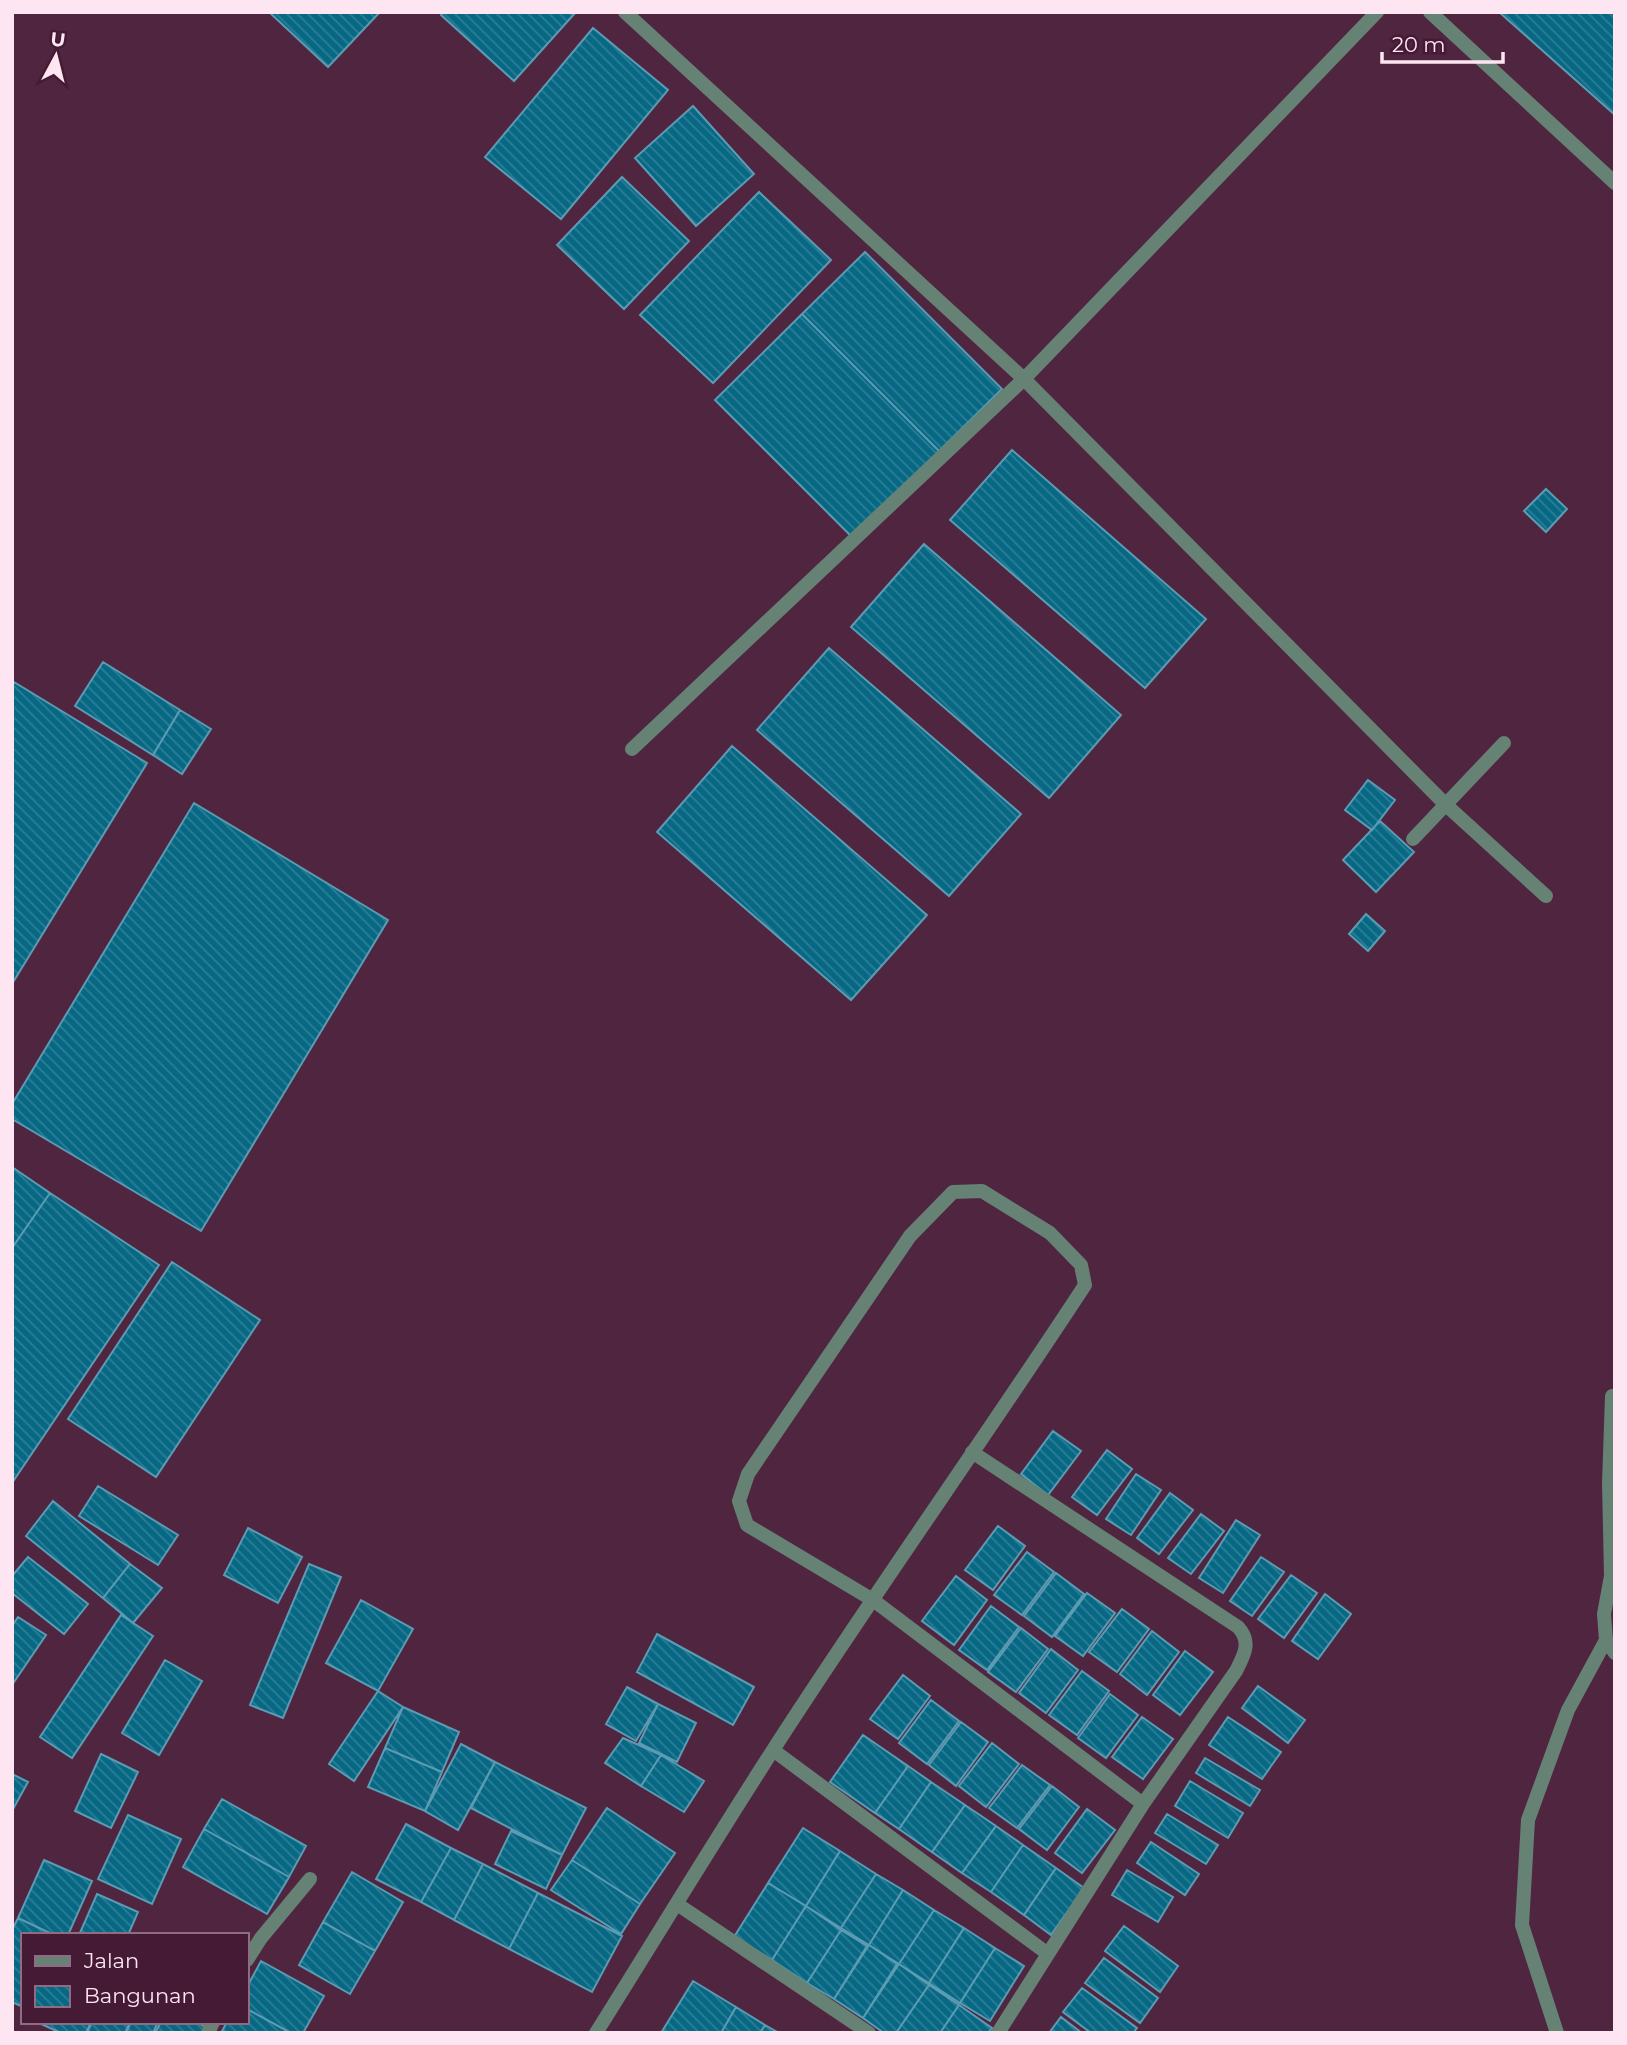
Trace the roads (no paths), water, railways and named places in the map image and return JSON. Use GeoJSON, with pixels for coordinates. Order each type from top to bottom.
{"type":"FeatureCollection","features":[{"type":"Feature","properties":{"kind":"street"},"geometry":{"type":"LineString","coordinates":[[625,12],[1024,379],[1445,804],[1546,896]]}},
{"type":"Feature","properties":{"kind":"street"},"geometry":{"type":"LineString","coordinates":[[632,749],[1024,379],[1377,12]]}},
{"type":"Feature","properties":{"kind":"street"},"geometry":{"type":"LineString","coordinates":[[1430,12],[1615,183]]}},
{"type":"Feature","properties":{"kind":"street"},"geometry":{"type":"LineString","coordinates":[[1413,839],[1504,743]]}},
{"type":"Feature","properties":{"kind":"street"},"geometry":{"type":"LineString","coordinates":[[596,2033],[773,1750],[873,1600],[972,1452],[1085,1285],[1081,1265],[1049,1233],[982,1191],[953,1192],[910,1236],[748,1474],[739,1501],[747,1525],[873,1600],[1143,1804]]}},
{"type":"Feature","properties":{"kind":"street"},"geometry":{"type":"LineString","coordinates":[[1557,2033],[1522,1925],[1528,1820],[1568,1710],[1611,1646],[1604,1614],[1611,1576],[1609,1483],[1612,1396]]}},
{"type":"Feature","properties":{"kind":"street"},"geometry":{"type":"LineString","coordinates":[[972,1452],[1238,1627],[1245,1634],[1247,1650],[1236,1671],[1143,1804],[998,2033]]}},
{"type":"Feature","properties":{"kind":"street"},"geometry":{"type":"LineString","coordinates":[[773,1750],[1048,1954]]}},
{"type":"Feature","properties":{"kind":"street"},"geometry":{"type":"LineString","coordinates":[[248,1959],[310,1879]]}},
{"type":"Feature","properties":{"kind":"street"},"geometry":{"type":"LineString","coordinates":[[677,1904],[869,2033]]}}]}
